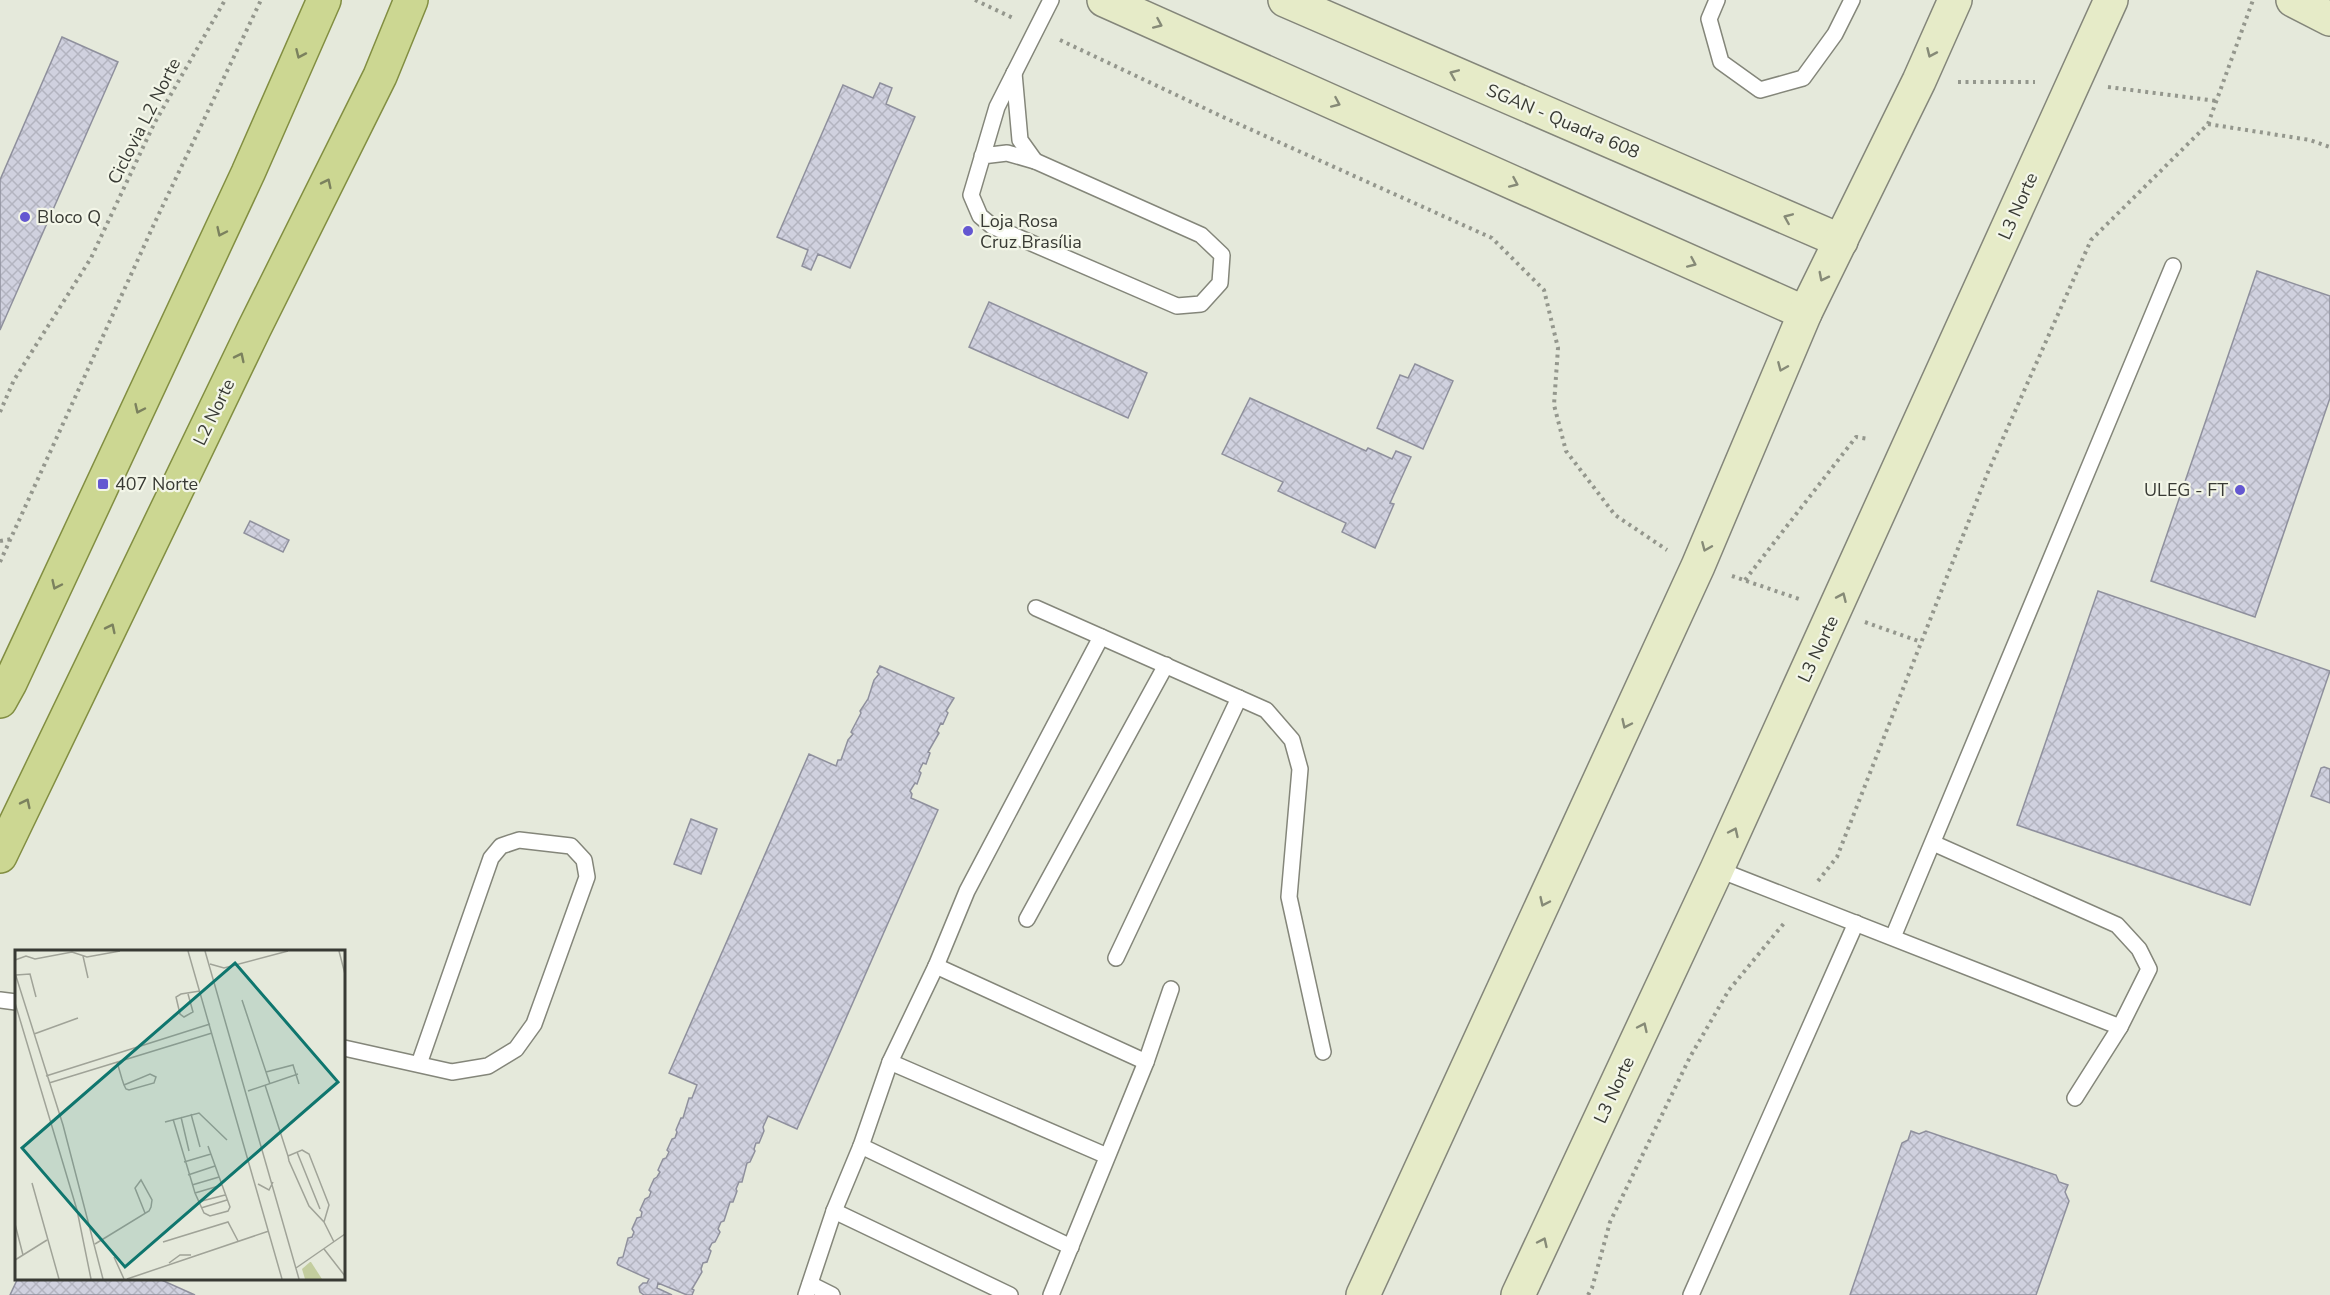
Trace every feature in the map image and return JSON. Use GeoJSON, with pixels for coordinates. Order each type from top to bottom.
{"type":"FeatureCollection","features":[{"type":"Feature","properties":{"kind":"main road"},"geometry":{"type":"LineString","coordinates":[[0,701],[238,194],[324,0]]}},
{"type":"Feature","properties":{"kind":"main road","name":"L2 Norte"},"geometry":{"type":"LineString","coordinates":[[0,856],[254,329],[380,76],[411,0]]}},
{"type":"Feature","properties":{"kind":"main road"},"geometry":{"type":"LineString","coordinates":[[1104,0],[1805,313]]}},
{"type":"Feature","properties":{"kind":"main road","name":"SGAN - Quadra 608"},"geometry":{"type":"LineString","coordinates":[[1284,0],[1841,241]]}},
{"type":"Feature","properties":{"kind":"main road"},"geometry":{"type":"LineString","coordinates":[[1363,1295],[1698,566],[1805,313],[1955,0]]}},
{"type":"Feature","properties":{"kind":"main road","name":"L3 Norte"},"geometry":{"type":"LineString","coordinates":[[1518,1295],[1835,612],[2111,0]]}},
{"type":"Feature","properties":{"kind":"main road"},"geometry":{"type":"LineString","coordinates":[[2292,0],[2330,19]]}},
{"type":"Feature","properties":{"kind":"lane"},"geometry":{"type":"LineString","coordinates":[[982,156],[1007,153],[1035,160],[1201,235],[1222,255],[1220,283],[1201,304],[1178,306],[992,226],[980,216],[971,195],[982,156],[997,107],[1051,0]]}},
{"type":"Feature","properties":{"kind":"lane"},"geometry":{"type":"LineString","coordinates":[[1717,0],[1709,19],[1721,62],[1760,90],[1803,78],[1835,34],[1852,0]]}},
{"type":"Feature","properties":{"kind":"lane"},"geometry":{"type":"LineString","coordinates":[[1014,73],[1020,140],[1035,160]]}},
{"type":"Feature","properties":{"kind":"lane"},"geometry":{"type":"LineString","coordinates":[[1893,937],[2174,266]]}},
{"type":"Feature","properties":{"kind":"lane"},"geometry":{"type":"LineString","coordinates":[[1036,608],[1266,710],[1292,740],[1300,769],[1289,897],[1323,1052]]}},
{"type":"Feature","properties":{"kind":"lane"},"geometry":{"type":"LineString","coordinates":[[832,1295],[808,1289],[834,1211],[861,1146],[890,1062],[936,966],[966,891],[1101,637]]}},
{"type":"Feature","properties":{"kind":"lane"},"geometry":{"type":"LineString","coordinates":[[1027,919],[1166,665]]}},
{"type":"Feature","properties":{"kind":"lane"},"geometry":{"type":"LineString","coordinates":[[1116,958],[1239,698]]}},
{"type":"Feature","properties":{"kind":"lane"},"geometry":{"type":"LineString","coordinates":[[349,1048],[452,1072],[488,1066],[516,1049],[534,1024],[588,878],[584,860],[571,846],[519,840],[501,846],[491,858],[419,1064]]}},
{"type":"Feature","properties":{"kind":"lane"},"geometry":{"type":"LineString","coordinates":[[1933,843],[2117,925],[2139,949],[2149,969],[2120,1027],[2075,1098]]}},
{"type":"Feature","properties":{"kind":"lane"},"geometry":{"type":"LineString","coordinates":[[1717,869],[2120,1027]]}},
{"type":"Feature","properties":{"kind":"lane"},"geometry":{"type":"LineString","coordinates":[[1691,1295],[1856,923]]}},
{"type":"Feature","properties":{"kind":"lane"},"geometry":{"type":"LineString","coordinates":[[936,966],[1146,1062]]}},
{"type":"Feature","properties":{"kind":"lane"},"geometry":{"type":"LineString","coordinates":[[1051,1295],[1146,1062],[1171,989]]}},
{"type":"Feature","properties":{"kind":"lane"},"geometry":{"type":"LineString","coordinates":[[0,1000],[15,1002]]}},
{"type":"Feature","properties":{"kind":"lane"},"geometry":{"type":"LineString","coordinates":[[890,1062],[1107,1156]]}},
{"type":"Feature","properties":{"kind":"lane"},"geometry":{"type":"LineString","coordinates":[[861,1146],[1071,1247]]}},
{"type":"Feature","properties":{"kind":"lane"},"geometry":{"type":"LineString","coordinates":[[834,1211],[1010,1295]]}},
{"type":"Feature","properties":{"kind":"path","name":"Ciclovia L2 Norte"},"geometry":{"type":"LineString","coordinates":[[0,412],[14,380],[91,258],[154,124],[225,0]]}},
{"type":"Feature","properties":{"kind":"path"},"geometry":{"type":"LineString","coordinates":[[0,562],[155,222],[261,0]]}},
{"type":"Feature","properties":{"kind":"path"},"geometry":{"type":"LineString","coordinates":[[975,0],[1224,117],[1492,238],[1544,290],[1558,348],[1554,405],[1566,452],[1615,515],[1655,543],[1698,566],[1745,580],[1922,642]]}},
{"type":"Feature","properties":{"kind":"path"},"geometry":{"type":"LineString","coordinates":[[1588,1295],[1592,1288],[1610,1222],[1690,1057],[1729,990],[1837,857],[1995,457],[2091,240],[2208,124],[2253,0]]}},
{"type":"Feature","properties":{"kind":"path"},"geometry":{"type":"LineString","coordinates":[[2208,124],[2310,140],[2330,147]]}},
{"type":"Feature","properties":{"kind":"path"},"geometry":{"type":"LineString","coordinates":[[1745,580],[1856,437],[1869,439]]}},
{"type":"Feature","properties":{"kind":"path"},"geometry":{"type":"LineString","coordinates":[[0,541],[11,539]]}},
{"type":"Feature","properties":{"kind":"building","name":"Bloco Q"},"geometry":{"type":"Polygon","coordinates":[[[62,37],[118,62],[0,330],[0,180],[62,37]]]}},
{"type":"Feature","properties":{"kind":"building"},"geometry":{"type":"Polygon","coordinates":[[[880,83],[892,88],[886,104],[915,117],[850,268],[818,254],[811,270],[802,266],[808,250],[777,237],[843,85],[873,98],[880,83]]]}},
{"type":"Feature","properties":{"kind":"building","name":"ULEG - FT"},"geometry":{"type":"Polygon","coordinates":[[[2257,271],[2330,296],[2330,398],[2255,617],[2151,581],[2257,271]]]}},
{"type":"Feature","properties":{"kind":"building"},"geometry":{"type":"Polygon","coordinates":[[[989,302],[1147,373],[1128,418],[969,347],[989,302]]]}},
{"type":"Feature","properties":{"kind":"building"},"geometry":{"type":"Polygon","coordinates":[[[1415,364],[1453,381],[1423,449],[1377,428],[1400,375],[1408,378],[1415,364]]]}},
{"type":"Feature","properties":{"kind":"building"},"geometry":{"type":"Polygon","coordinates":[[[1250,398],[1366,451],[1368,448],[1392,459],[1396,451],[1411,457],[1390,503],[1394,504],[1375,548],[1342,532],[1346,523],[1278,491],[1283,482],[1222,454],[1250,398]]]}},
{"type":"Feature","properties":{"kind":"building"},"geometry":{"type":"Polygon","coordinates":[[[250,521],[289,540],[283,552],[244,533],[250,521]]]}},
{"type":"Feature","properties":{"kind":"building"},"geometry":{"type":"Polygon","coordinates":[[[2098,591],[2330,671],[2250,905],[2017,825],[2098,591]]]}},
{"type":"Feature","properties":{"kind":"building"},"geometry":{"type":"Polygon","coordinates":[[[880,666],[954,698],[928,752],[930,753],[926,764],[923,763],[919,771],[921,773],[917,784],[915,783],[910,791],[911,798],[938,810],[797,1129],[768,1116],[759,1143],[756,1143],[755,1151],[750,1162],[747,1163],[742,1182],[739,1182],[733,1202],[730,1202],[724,1221],[718,1229],[720,1232],[709,1249],[711,1251],[707,1262],[703,1263],[702,1272],[692,1289],[694,1290],[692,1295],[658,1283],[657,1288],[672,1295],[644,1295],[640,1292],[639,1287],[647,1283],[649,1279],[617,1263],[619,1258],[623,1257],[628,1238],[632,1237],[634,1232],[632,1229],[637,1218],[641,1217],[640,1210],[645,1199],[649,1197],[651,1192],[649,1190],[660,1172],[658,1170],[669,1152],[667,1150],[672,1139],[675,1138],[689,1098],[692,1098],[697,1085],[669,1073],[809,754],[836,766],[838,760],[841,760],[860,711],[879,674],[877,672],[880,666]]]}},
{"type":"Feature","properties":{"kind":"building"},"geometry":{"type":"Polygon","coordinates":[[[2321,768],[2330,769],[2330,803],[2311,796],[2321,768]]]}},
{"type":"Feature","properties":{"kind":"building"},"geometry":{"type":"Polygon","coordinates":[[[691,819],[717,829],[701,874],[674,864],[691,819]]]}},
{"type":"Feature","properties":{"kind":"building"},"geometry":{"type":"Polygon","coordinates":[[[1911,1131],[1919,1134],[1926,1131],[2056,1175],[2059,1182],[2068,1185],[2065,1192],[2069,1201],[2036,1295],[1850,1295],[1902,1143],[1908,1140],[1911,1131]]]}},
{"type":"Feature","properties":{"kind":"building"},"geometry":{"type":"Polygon","coordinates":[[[17,1280],[161,1280],[195,1295],[10,1295],[17,1280]]]}},
{"type":"Feature","properties":{"kind":"place","name":"Bloco Q"},"geometry":{"type":"Point","coordinates":[25,217]}},
{"type":"Feature","properties":{"kind":"place","name":"Loja Rosa Cruz Brasília"},"geometry":{"type":"Point","coordinates":[968,231]}},
{"type":"Feature","properties":{"kind":"place","name":"407 Norte"},"geometry":{"type":"Point","coordinates":[103,484]}},
{"type":"Feature","properties":{"kind":"place","name":"ULEG - FT"},"geometry":{"type":"Point","coordinates":[2240,490]}}]}
